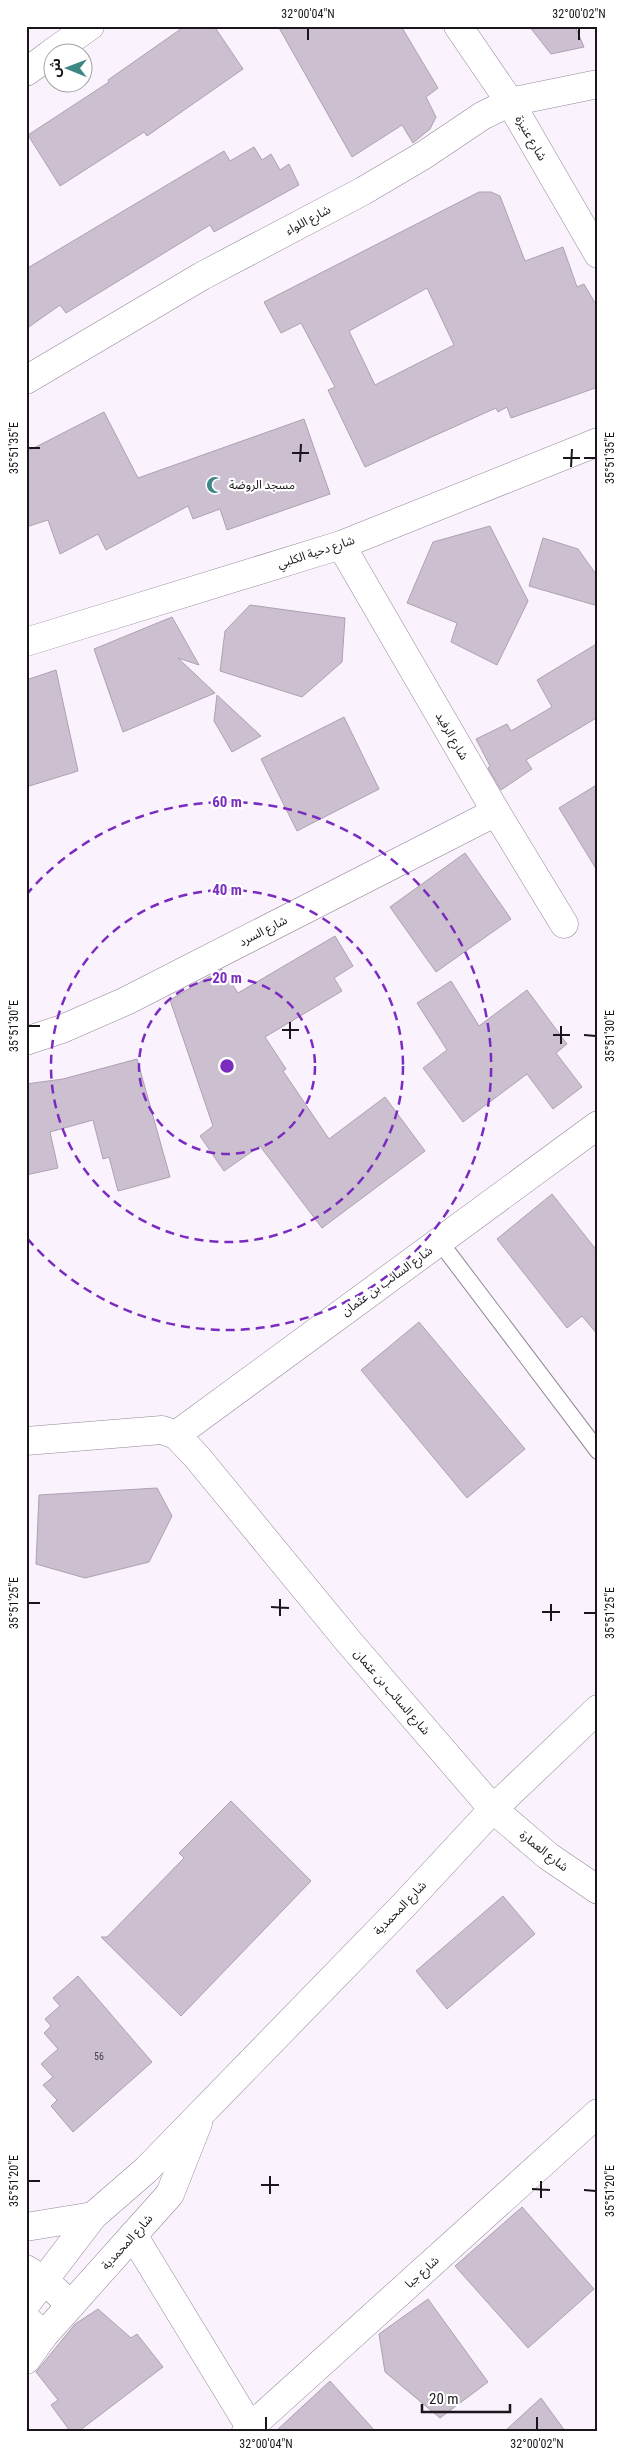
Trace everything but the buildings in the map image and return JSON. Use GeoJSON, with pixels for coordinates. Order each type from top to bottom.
{"type":"FeatureCollection","features":[{"type":"Feature","properties":{"kind":"street"},"geometry":{"type":"LineString","coordinates":[[68,42],[90,26]]}},
{"type":"Feature","properties":{"kind":"street","name":"شارع عنيزة"},"geometry":{"type":"LineString","coordinates":[[458,26],[510,102],[598,254]]}},
{"type":"Feature","properties":{"kind":"street"},"geometry":{"type":"LineString","coordinates":[[26,72],[42,61]]}},
{"type":"Feature","properties":{"kind":"street","name":"شارع اللواء"},"geometry":{"type":"LineString","coordinates":[[26,380],[202,276],[363,192],[424,155],[482,116],[510,102],[598,84]]}},
{"type":"Feature","properties":{"kind":"street","name":"شارع دحية الكلبي"},"geometry":{"type":"LineString","coordinates":[[26,642],[341,545],[598,442]]}},
{"type":"Feature","properties":{"kind":"street","name":"شارع الرفيد"},"geometry":{"type":"LineString","coordinates":[[341,545],[496,812],[564,924]]}},
{"type":"Feature","properties":{"kind":"street","name":"شارع السرد"},"geometry":{"type":"LineString","coordinates":[[26,1041],[62,1029],[126,1001],[496,812]]}},
{"type":"Feature","properties":{"kind":"street","name":"شارع السائب بن عثمان"},"geometry":{"type":"LineString","coordinates":[[493,1809],[349,1642],[197,1457],[176,1436],[598,1125]]}},
{"type":"Feature","properties":{"kind":"street"},"geometry":{"type":"LineString","coordinates":[[26,1441],[162,1430],[176,1436]]}},
{"type":"Feature","properties":{"kind":"street","name":"شارع المحمدية"},"geometry":{"type":"LineString","coordinates":[[26,2304],[35,2275],[92,2216],[146,2170],[403,1906],[493,1809],[598,1709]]}},
{"type":"Feature","properties":{"kind":"street","name":"شارع العمارة"},"geometry":{"type":"LineString","coordinates":[[493,1809],[548,1856],[598,1890]]}},
{"type":"Feature","properties":{"kind":"street","name":"شارع المحمدية"},"geometry":{"type":"LineString","coordinates":[[26,2360],[35,2327],[71,2305],[170,2194],[204,2110]]}},
{"type":"Feature","properties":{"kind":"street","name":"شارع جبا"},"geometry":{"type":"LineString","coordinates":[[248,2429],[598,2113]]}},
{"type":"Feature","properties":{"kind":"street"},"geometry":{"type":"LineString","coordinates":[[26,2227],[92,2216]]}},
{"type":"Feature","properties":{"kind":"street"},"geometry":{"type":"LineString","coordinates":[[133,2235],[248,2429]]}},
{"type":"Feature","properties":{"kind":"street"},"geometry":{"type":"LineString","coordinates":[[35,2275],[71,2305]]}},
{"type":"Feature","properties":{"kind":"lane"},"geometry":{"type":"LineString","coordinates":[[440,1242],[598,1451]]}},
{"type":"Feature","properties":{"kind":"place","name":"مسجد الروضة"},"geometry":{"type":"Point","coordinates":[215,485]}}]}
